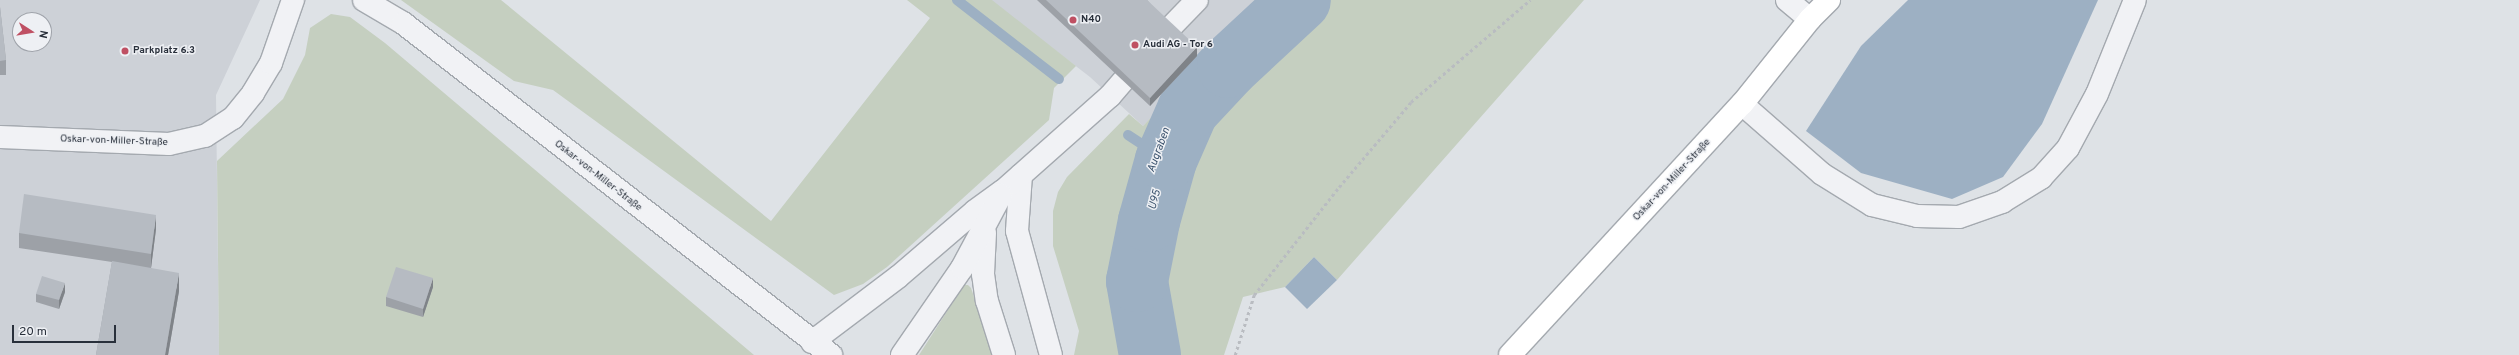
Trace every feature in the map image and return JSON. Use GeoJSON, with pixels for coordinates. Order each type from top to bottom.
{"type":"FeatureCollection","features":[{"type":"Feature","properties":{"kind":"main road","name":"Oskar-von-Miller-Straße"},"geometry":{"type":"LineString","coordinates":[[1510,355],[1742,104],[1810,19],[1829,0]]}},
{"type":"Feature","properties":{"kind":"street","name":"Oskar-von-Miller-Straße"},"geometry":{"type":"LineString","coordinates":[[0,137],[169,144],[205,136],[233,118],[253,93],[271,63],[294,0]]}},
{"type":"Feature","properties":{"kind":"street","name":"Oskar-von-Miller-Straße"},"geometry":{"type":"LineString","coordinates":[[364,0],[403,23],[812,342],[831,355]]}},
{"type":"Feature","properties":{"kind":"street"},"geometry":{"type":"LineString","coordinates":[[1169,29],[1197,0]]}},
{"type":"Feature","properties":{"kind":"street"},"geometry":{"type":"LineString","coordinates":[[1787,0],[1810,19]]}},
{"type":"Feature","properties":{"kind":"street"},"geometry":{"type":"LineString","coordinates":[[1742,104],[1822,174],[1872,205],[1917,216],[1959,217],[2002,202],[2041,178],[2068,148],[2098,94],[2136,0]]}},
{"type":"Feature","properties":{"kind":"street"},"geometry":{"type":"LineString","coordinates":[[812,342],[898,277],[969,216],[1003,191],[1110,96],[1123,81]]}},
{"type":"Feature","properties":{"kind":"street"},"geometry":{"type":"LineString","coordinates":[[1022,175],[1017,231],[1051,355]]}},
{"type":"Feature","properties":{"kind":"street"},"geometry":{"type":"LineString","coordinates":[[902,355],[952,284],[1003,191]]}},
{"type":"Feature","properties":{"kind":"street"},"geometry":{"type":"LineString","coordinates":[[986,224],[983,274],[987,302],[1004,355]]}},
{"type":"Feature","properties":{"kind":"path"},"geometry":{"type":"LineString","coordinates":[[1235,355],[1254,295],[1340,187],[1411,102],[1530,0]]}},
{"type":"Feature","properties":{"kind":"shaded area"},"geometry":{"type":"Polygon","coordinates":[[[0,0],[260,0],[216,95],[219,355],[0,355],[0,0]]]}},
{"type":"Feature","properties":{"kind":"shaded area"},"geometry":{"type":"Polygon","coordinates":[[[990,0],[1262,0],[1143,126],[1090,77],[990,0]]]}},
{"type":"Feature","properties":{"kind":"green space"},"geometry":{"type":"Polygon","coordinates":[[[401,0],[501,0],[771,221],[930,18],[907,0],[992,0],[1076,66],[1054,88],[1049,120],[887,267],[863,284],[834,295],[553,90],[514,81],[401,0]]]}},
{"type":"Feature","properties":{"kind":"green space"},"geometry":{"type":"Polygon","coordinates":[[[1262,0],[1584,0],[1337,280],[1314,257],[1285,287],[1243,297],[1224,355],[1173,355],[1135,283],[1136,355],[1074,355],[1079,331],[1053,246],[1053,211],[1058,192],[1067,177],[1129,114],[1143,126],[1262,0]]]}},
{"type":"Feature","properties":{"kind":"green space"},"geometry":{"type":"Polygon","coordinates":[[[331,14],[350,17],[385,43],[754,355],[219,355],[217,161],[283,99],[305,55],[310,28],[331,14]]]}},
{"type":"Feature","properties":{"kind":"green space"},"geometry":{"type":"Polygon","coordinates":[[[964,285],[968,285],[971,288],[994,355],[919,355],[964,285]]]}},
{"type":"Feature","properties":{"kind":"water"},"geometry":{"type":"Polygon","coordinates":[[[1908,0],[2098,0],[2042,124],[2003,177],[1952,199],[1861,173],[1806,131],[1861,46],[1908,0]]]}},
{"type":"Feature","properties":{"kind":"water"},"geometry":{"type":"Polygon","coordinates":[[[1314,257],[1337,280],[1307,309],[1285,287],[1314,257]]]}},
{"type":"Feature","properties":{"kind":"building","name":"Audi AG - Tor 6"},"geometry":{"type":"Polygon","coordinates":[[[1046,0],[1147,0],[1197,47],[1150,98],[1046,0]]]}},
{"type":"Feature","properties":{"kind":"building"},"geometry":{"type":"Polygon","coordinates":[[[0,7],[6,60],[0,61],[0,7]]]}},
{"type":"Feature","properties":{"kind":"building"},"geometry":{"type":"Polygon","coordinates":[[[24,194],[156,215],[151,254],[19,233],[24,194]]]}},
{"type":"Feature","properties":{"kind":"building"},"geometry":{"type":"Polygon","coordinates":[[[112,261],[179,273],[165,355],[96,355],[112,261]]]}},
{"type":"Feature","properties":{"kind":"building"},"geometry":{"type":"Polygon","coordinates":[[[396,267],[433,278],[423,309],[386,297],[396,267]]]}},
{"type":"Feature","properties":{"kind":"building"},"geometry":{"type":"Polygon","coordinates":[[[42,276],[65,283],[59,300],[36,294],[42,276]]]}},
{"type":"Feature","properties":{"kind":"waterway"},"geometry":{"type":"LineString","coordinates":[[957,0],[1059,79]]}},
{"type":"Feature","properties":{"kind":"waterway","name":"Augraben"},"geometry":{"type":"LineString","coordinates":[[1150,355],[1137,281],[1149,221],[1166,160],[1188,110],[1228,67],[1300,0]]}},
{"type":"Feature","properties":{"kind":"waterway","name":"Augraben"},"geometry":{"type":"LineString","coordinates":[[1150,355],[1137,281],[1149,221],[1166,160],[1188,110],[1228,67],[1301,0]]}},
{"type":"Feature","properties":{"kind":"waterway"},"geometry":{"type":"LineString","coordinates":[[1128,135],[1166,160]]}},
{"type":"Feature","properties":{"kind":"place","name":"N40"},"geometry":{"type":"Point","coordinates":[1073,20]}},
{"type":"Feature","properties":{"kind":"place","name":"Audi AG - Tor 6"},"geometry":{"type":"Point","coordinates":[1135,45]}},
{"type":"Feature","properties":{"kind":"place","name":"Parkplatz 6.3"},"geometry":{"type":"Point","coordinates":[125,51]}},
{"type":"Feature","properties":{"kind":"water label","name":"U95"},"geometry":{"type":"Point","coordinates":[1155,200]}}]}
